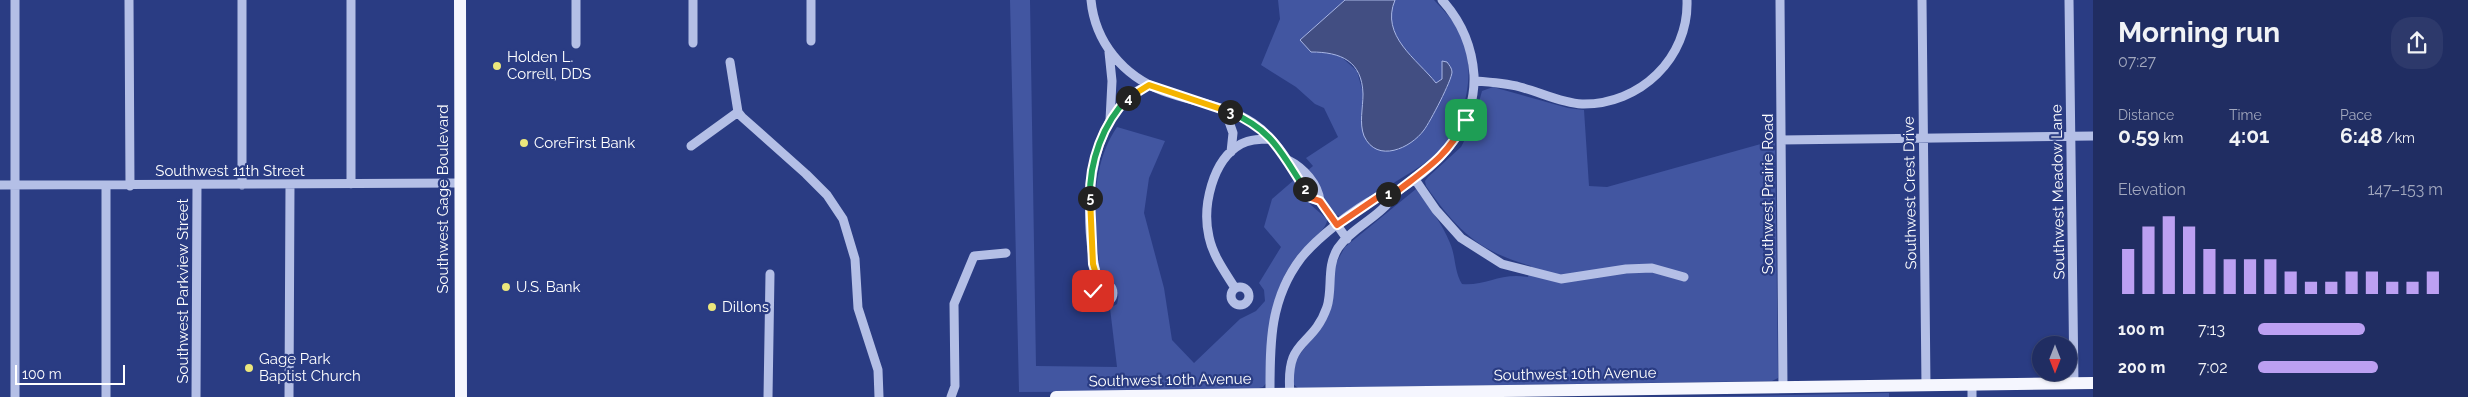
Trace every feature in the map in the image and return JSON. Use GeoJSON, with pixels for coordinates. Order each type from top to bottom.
{"type":"FeatureCollection","features":[{"type":"Feature","properties":{"kind":"main road","name":"Southwest Gage Boulevard"},"geometry":{"type":"LineString","coordinates":[[460,0],[461,397]]}},
{"type":"Feature","properties":{"kind":"main road","name":"Southwest 10th Avenue"},"geometry":{"type":"LineString","coordinates":[[1056,397],[1290,394],[1397,395],[1926,386],[1972,391],[2093,384]]}},
{"type":"Feature","properties":{"kind":"street"},"geometry":{"type":"LineString","coordinates":[[15,0],[15,397]]}},
{"type":"Feature","properties":{"kind":"street"},"geometry":{"type":"LineString","coordinates":[[129,0],[130,186]]}},
{"type":"Feature","properties":{"kind":"street"},"geometry":{"type":"LineString","coordinates":[[242,0],[242,185]]}},
{"type":"Feature","properties":{"kind":"street"},"geometry":{"type":"LineString","coordinates":[[351,0],[352,184]]}},
{"type":"Feature","properties":{"kind":"street"},"geometry":{"type":"LineString","coordinates":[[576,0],[576,44]]}},
{"type":"Feature","properties":{"kind":"street"},"geometry":{"type":"LineString","coordinates":[[693,0],[693,43]]}},
{"type":"Feature","properties":{"kind":"street"},"geometry":{"type":"LineString","coordinates":[[811,0],[811,41]]}},
{"type":"Feature","properties":{"kind":"street"},"geometry":{"type":"LineString","coordinates":[[1091,0],[1098,32],[1109,52],[1123,66],[1149,85],[1225,110],[1253,123],[1271,138],[1288,160],[1300,166],[1319,193],[1320,201],[1347,239]]}},
{"type":"Feature","properties":{"kind":"street"},"geometry":{"type":"LineString","coordinates":[[1290,394],[1289,374],[1292,355],[1322,319],[1329,300],[1330,271],[1338,248],[1389,204],[1395,193],[1442,157],[1452,146],[1466,120],[1474,81],[1472,57],[1463,30],[1442,0]]}},
{"type":"Feature","properties":{"kind":"street"},"geometry":{"type":"LineString","coordinates":[[1474,81],[1505,84],[1559,100],[1582,104],[1610,101],[1622,97],[1648,83],[1665,67],[1672,57],[1683,30],[1687,0]]}},
{"type":"Feature","properties":{"kind":"street","name":"Southwest Prairie Road"},"geometry":{"type":"LineString","coordinates":[[1780,0],[1783,388]]}},
{"type":"Feature","properties":{"kind":"street","name":"Southwest Crest Drive"},"geometry":{"type":"LineString","coordinates":[[1922,0],[1926,386]]}},
{"type":"Feature","properties":{"kind":"street","name":"Southwest Meadow Lane"},"geometry":{"type":"LineString","coordinates":[[2069,0],[2074,384]]}},
{"type":"Feature","properties":{"kind":"street"},"geometry":{"type":"LineString","coordinates":[[1109,52],[1112,80],[1110,122]]}},
{"type":"Feature","properties":{"kind":"street"},"geometry":{"type":"LineString","coordinates":[[730,62],[738,112],[806,174],[826,195],[842,219],[855,258],[858,308],[878,370],[879,397]]}},
{"type":"Feature","properties":{"kind":"street"},"geometry":{"type":"LineString","coordinates":[[1099,284],[1093,264],[1091,179],[1096,155],[1110,122],[1131,94],[1149,85]]}},
{"type":"Feature","properties":{"kind":"street"},"geometry":{"type":"LineString","coordinates":[[1225,110],[1232,133],[1231,152]]}},
{"type":"Feature","properties":{"kind":"street"},"geometry":{"type":"LineString","coordinates":[[691,146],[738,112]]}},
{"type":"Feature","properties":{"kind":"street"},"geometry":{"type":"LineString","coordinates":[[1781,140],[2093,136]]}},
{"type":"Feature","properties":{"kind":"street"},"geometry":{"type":"LineString","coordinates":[[1235,288],[1212,247],[1207,222],[1209,194],[1214,179],[1231,152],[1249,141],[1271,138]]}},
{"type":"Feature","properties":{"kind":"street"},"geometry":{"type":"LineString","coordinates":[[1414,178],[1436,210],[1461,238],[1502,264],[1561,279],[1626,269],[1652,268],[1684,277]]}},
{"type":"Feature","properties":{"kind":"street","name":"Southwest 11th Street"},"geometry":{"type":"LineString","coordinates":[[0,185],[130,186],[460,183]]}},
{"type":"Feature","properties":{"kind":"street"},"geometry":{"type":"LineString","coordinates":[[289,397],[290,184]]}},
{"type":"Feature","properties":{"kind":"street","name":"Southwest Parkview Street"},"geometry":{"type":"LineString","coordinates":[[196,397],[197,185]]}},
{"type":"Feature","properties":{"kind":"street"},"geometry":{"type":"LineString","coordinates":[[106,186],[106,397]]}},
{"type":"Feature","properties":{"kind":"street"},"geometry":{"type":"LineString","coordinates":[[1270,395],[1270,335],[1280,296],[1301,258],[1320,237],[1337,225],[1378,197],[1395,193]]}},
{"type":"Feature","properties":{"kind":"street"},"geometry":{"type":"LineString","coordinates":[[951,397],[955,386],[954,304],[974,256],[1006,253]]}},
{"type":"Feature","properties":{"kind":"street"},"geometry":{"type":"LineString","coordinates":[[768,397],[770,274]]}},
{"type":"Feature","properties":{"kind":"shaded area"},"geometry":{"type":"Polygon","coordinates":[[[1010,0],[1030,0],[1036,366],[1117,367],[1110,308],[1117,304],[1118,292],[1100,271],[1096,234],[1096,197],[1101,161],[1117,127],[1165,141],[1149,178],[1144,213],[1164,288],[1172,340],[1194,363],[1240,319],[1256,311],[1265,301],[1264,290],[1259,283],[1281,247],[1264,227],[1272,199],[1294,180],[1311,205],[1327,219],[1327,223],[1320,233],[1296,257],[1280,286],[1271,317],[1267,382],[1263,387],[1247,391],[1019,392],[1010,0]]]}},
{"type":"Feature","properties":{"kind":"shaded area"},"geometry":{"type":"Polygon","coordinates":[[[1278,0],[1345,0],[1300,40],[1312,52],[1338,54],[1357,71],[1363,93],[1361,117],[1384,151],[1398,150],[1425,129],[1448,86],[1442,79],[1436,83],[1411,56],[1396,36],[1392,25],[1395,0],[1434,0],[1455,24],[1465,46],[1468,76],[1464,106],[1459,120],[1444,145],[1418,168],[1359,207],[1340,216],[1335,215],[1307,171],[1313,166],[1306,158],[1338,137],[1324,108],[1315,104],[1296,87],[1261,65],[1280,19],[1278,0]]]}},
{"type":"Feature","properties":{"kind":"shaded area"},"geometry":{"type":"Polygon","coordinates":[[[1345,0],[1395,0],[1392,25],[1396,36],[1411,56],[1436,83],[1442,79],[1442,61],[1447,62],[1451,69],[1451,76],[1427,126],[1418,137],[1403,147],[1385,151],[1370,145],[1364,136],[1361,121],[1362,83],[1354,66],[1348,61],[1332,54],[1311,52],[1300,40],[1345,0]]]}},
{"type":"Feature","properties":{"kind":"shaded area"},"geometry":{"type":"Polygon","coordinates":[[[1493,87],[1568,108],[1584,110],[1589,186],[1607,187],[1775,140],[1778,378],[1772,381],[1298,388],[1293,384],[1293,363],[1325,322],[1329,311],[1335,265],[1345,247],[1416,189],[1447,236],[1462,284],[1479,283],[1510,276],[1528,277],[1531,266],[1483,246],[1459,227],[1437,201],[1426,186],[1425,181],[1461,147],[1473,124],[1482,91],[1493,87]]]}},
{"type":"Feature","properties":{"kind":"shaded area"},"geometry":{"type":"Polygon","coordinates":[[[1889,393],[1889,397],[1693,397],[1889,393]]]}},
{"type":"Feature","properties":{"kind":"place","name":"Holden L. Correll, DDS"},"geometry":{"type":"Point","coordinates":[497,66]}},
{"type":"Feature","properties":{"kind":"place","name":"CoreFirst Bank"},"geometry":{"type":"Point","coordinates":[524,143]}},
{"type":"Feature","properties":{"kind":"place","name":"U.S. Bank"},"geometry":{"type":"Point","coordinates":[506,287]}},
{"type":"Feature","properties":{"kind":"place","name":"Dillons"},"geometry":{"type":"Point","coordinates":[712,307]}},
{"type":"Feature","properties":{"kind":"place","name":"Gage Park Baptist Church"},"geometry":{"type":"Point","coordinates":[249,368]}},
{"type":"Feature","properties":{"kind":"route"},"geometry":{"type":"LineString","coordinates":[[1093,291],[1099,284],[1093,264],[1090,194],[1093,166],[1110,122],[1131,94],[1140,89],[1149,85],[1225,110],[1253,123],[1278,146],[1311,198],[1320,201],[1337,225],[1378,197],[1395,193],[1428,169],[1452,146],[1466,120]]}}]}
